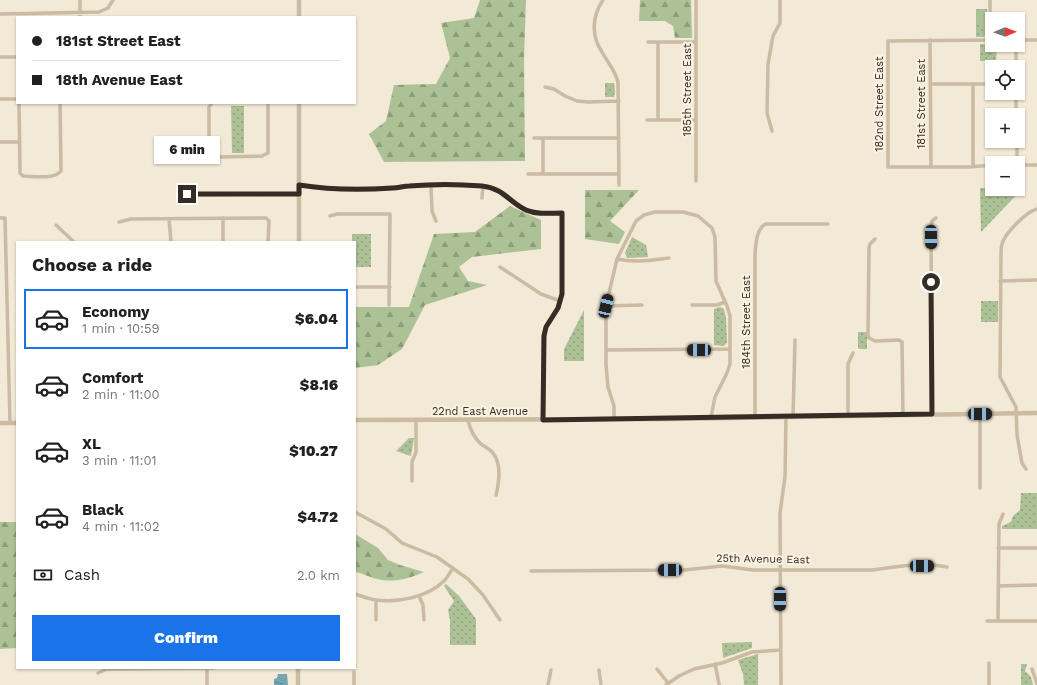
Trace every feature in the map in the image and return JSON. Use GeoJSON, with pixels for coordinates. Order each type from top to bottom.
{"type":"FeatureCollection","features":[{"type":"Feature","properties":{"kind":"street"},"geometry":{"type":"LineString","coordinates":[[80,0],[80,15]]}},
{"type":"Feature","properties":{"kind":"street"},"geometry":{"type":"LineString","coordinates":[[0,14],[80,15],[102,12],[108,8],[113,0]]}},
{"type":"Feature","properties":{"kind":"street"},"geometry":{"type":"LineString","coordinates":[[299,0],[299,16]]}},
{"type":"Feature","properties":{"kind":"street"},"geometry":{"type":"LineString","coordinates":[[603,0],[596,13],[594,25],[598,45],[614,68],[617,76],[619,101],[619,185]]}},
{"type":"Feature","properties":{"kind":"street","name":"185th Street East"},"geometry":{"type":"LineString","coordinates":[[696,0],[696,181]]}},
{"type":"Feature","properties":{"kind":"street"},"geometry":{"type":"LineString","coordinates":[[772,131],[767,113],[768,64],[773,36],[780,23],[780,0]]}},
{"type":"Feature","properties":{"kind":"street"},"geometry":{"type":"LineString","coordinates":[[990,0],[990,12]]}},
{"type":"Feature","properties":{"kind":"street"},"geometry":{"type":"LineString","coordinates":[[930,40],[985,40]]}},
{"type":"Feature","properties":{"kind":"street","name":"182nd Street East"},"geometry":{"type":"LineString","coordinates":[[930,40],[888,41],[888,168],[931,167]]}},
{"type":"Feature","properties":{"kind":"street","name":"181st Street East"},"geometry":{"type":"LineString","coordinates":[[930,40],[931,167]]}},
{"type":"Feature","properties":{"kind":"street"},"geometry":{"type":"LineString","coordinates":[[1025,40],[1037,40]]}},
{"type":"Feature","properties":{"kind":"street"},"geometry":{"type":"LineString","coordinates":[[648,42],[696,42]]}},
{"type":"Feature","properties":{"kind":"street"},"geometry":{"type":"LineString","coordinates":[[658,42],[658,120]]}},
{"type":"Feature","properties":{"kind":"street"},"geometry":{"type":"LineString","coordinates":[[0,57],[16,57]]}},
{"type":"Feature","properties":{"kind":"street"},"geometry":{"type":"LineString","coordinates":[[930,84],[985,84]]}},
{"type":"Feature","properties":{"kind":"street"},"geometry":{"type":"LineString","coordinates":[[973,84],[973,166]]}},
{"type":"Feature","properties":{"kind":"street"},"geometry":{"type":"LineString","coordinates":[[545,88],[554,89],[577,101],[619,101]]}},
{"type":"Feature","properties":{"kind":"street"},"geometry":{"type":"LineString","coordinates":[[0,99],[16,99]]}},
{"type":"Feature","properties":{"kind":"street"},"geometry":{"type":"LineString","coordinates":[[19,104],[20,172],[23,176],[52,176],[59,173],[61,169],[60,104]]}},
{"type":"Feature","properties":{"kind":"street"},"geometry":{"type":"LineString","coordinates":[[210,104],[208,107],[209,151],[211,156],[216,157],[267,155],[269,150],[268,104]]}},
{"type":"Feature","properties":{"kind":"street"},"geometry":{"type":"LineString","coordinates":[[299,104],[299,241]]}},
{"type":"Feature","properties":{"kind":"street"},"geometry":{"type":"LineString","coordinates":[[647,120],[696,120]]}},
{"type":"Feature","properties":{"kind":"street"},"geometry":{"type":"LineString","coordinates":[[534,138],[619,138]]}},
{"type":"Feature","properties":{"kind":"street"},"geometry":{"type":"LineString","coordinates":[[543,138],[543,174]]}},
{"type":"Feature","properties":{"kind":"street"},"geometry":{"type":"LineString","coordinates":[[0,142],[20,142]]}},
{"type":"Feature","properties":{"kind":"street"},"geometry":{"type":"LineString","coordinates":[[1025,164],[1037,165]]}},
{"type":"Feature","properties":{"kind":"street"},"geometry":{"type":"LineString","coordinates":[[931,167],[985,165]]}},
{"type":"Feature","properties":{"kind":"street"},"geometry":{"type":"LineString","coordinates":[[528,174],[619,174]]}},
{"type":"Feature","properties":{"kind":"street"},"geometry":{"type":"LineString","coordinates":[[299,185],[328,189],[394,188],[408,186],[484,186],[495,188],[528,211],[538,213],[562,213],[562,294],[558,308],[546,327],[544,336],[543,420]]}},
{"type":"Feature","properties":{"kind":"street"},"geometry":{"type":"LineString","coordinates":[[431,186],[432,211],[436,221]]}},
{"type":"Feature","properties":{"kind":"street"},"geometry":{"type":"LineString","coordinates":[[482,198],[484,186]]}},
{"type":"Feature","properties":{"kind":"street"},"geometry":{"type":"LineString","coordinates":[[184,195],[299,194]]}},
{"type":"Feature","properties":{"kind":"street"},"geometry":{"type":"LineString","coordinates":[[1026,469],[1022,463],[1014,402],[1000,378],[1000,281],[1002,243],[1006,235],[1027,214],[1037,209]]}},
{"type":"Feature","properties":{"kind":"street"},"geometry":{"type":"LineString","coordinates":[[614,418],[614,406],[607,380],[606,306],[617,260],[636,221],[644,215],[655,212],[690,213],[698,216],[708,223],[712,228],[715,237],[716,281],[730,316],[730,349],[729,369],[715,398],[711,417]]}},
{"type":"Feature","properties":{"kind":"street"},"geometry":{"type":"LineString","coordinates":[[330,216],[337,214],[390,214],[389,305]]}},
{"type":"Feature","properties":{"kind":"street"},"geometry":{"type":"LineString","coordinates":[[0,218],[5,218],[10,423]]}},
{"type":"Feature","properties":{"kind":"street"},"geometry":{"type":"LineString","coordinates":[[223,218],[223,241]]}},
{"type":"Feature","properties":{"kind":"street"},"geometry":{"type":"LineString","coordinates":[[119,222],[131,219],[266,218],[269,220],[268,241]]}},
{"type":"Feature","properties":{"kind":"street"},"geometry":{"type":"LineString","coordinates":[[932,414],[931,228],[932,221],[936,218]]}},
{"type":"Feature","properties":{"kind":"street"},"geometry":{"type":"LineString","coordinates":[[169,219],[171,241]]}},
{"type":"Feature","properties":{"kind":"street"},"geometry":{"type":"LineString","coordinates":[[56,224],[72,241]]}},
{"type":"Feature","properties":{"kind":"street","name":"184th Street East"},"geometry":{"type":"LineString","coordinates":[[755,417],[755,254],[758,234],[761,228],[766,224],[828,224]]}},
{"type":"Feature","properties":{"kind":"street"},"geometry":{"type":"LineString","coordinates":[[875,239],[870,244],[869,248],[868,335],[869,338],[875,340],[899,340],[902,342],[903,415]]}},
{"type":"Feature","properties":{"kind":"street"},"geometry":{"type":"LineString","coordinates":[[617,260],[640,262],[669,258]]}},
{"type":"Feature","properties":{"kind":"street"},"geometry":{"type":"LineString","coordinates":[[500,267],[541,294],[560,301]]}},
{"type":"Feature","properties":{"kind":"street"},"geometry":{"type":"LineString","coordinates":[[1000,281],[1037,280]]}},
{"type":"Feature","properties":{"kind":"street"},"geometry":{"type":"LineString","coordinates":[[356,287],[390,287]]}},
{"type":"Feature","properties":{"kind":"street"},"geometry":{"type":"LineString","coordinates":[[692,305],[717,305],[725,302]]}},
{"type":"Feature","properties":{"kind":"street"},"geometry":{"type":"LineString","coordinates":[[606,306],[642,305]]}},
{"type":"Feature","properties":{"kind":"street"},"geometry":{"type":"LineString","coordinates":[[793,417],[795,340]]}},
{"type":"Feature","properties":{"kind":"street"},"geometry":{"type":"LineString","coordinates":[[606,350],[730,349]]}},
{"type":"Feature","properties":{"kind":"street"},"geometry":{"type":"LineString","coordinates":[[848,416],[848,364],[853,354]]}},
{"type":"Feature","properties":{"kind":"street","name":"22nd East Avenue"},"geometry":{"type":"LineString","coordinates":[[356,420],[543,420],[1037,413]]}},
{"type":"Feature","properties":{"kind":"street"},"geometry":{"type":"LineString","coordinates":[[980,414],[980,488]]}},
{"type":"Feature","properties":{"kind":"street"},"geometry":{"type":"LineString","coordinates":[[781,685],[780,513],[785,477],[786,417]]}},
{"type":"Feature","properties":{"kind":"street"},"geometry":{"type":"LineString","coordinates":[[412,481],[412,462],[416,452],[416,420]]}},
{"type":"Feature","properties":{"kind":"street"},"geometry":{"type":"LineString","coordinates":[[468,420],[470,430],[474,437],[493,452],[497,460],[499,466],[499,477],[496,495]]}},
{"type":"Feature","properties":{"kind":"street"},"geometry":{"type":"LineString","coordinates":[[0,423],[16,423]]}},
{"type":"Feature","properties":{"kind":"street"},"geometry":{"type":"LineString","coordinates":[[356,513],[386,529],[402,543],[437,557],[468,579],[484,595],[500,620]]}},
{"type":"Feature","properties":{"kind":"street"},"geometry":{"type":"LineString","coordinates":[[998,621],[999,524],[1003,514]]}},
{"type":"Feature","properties":{"kind":"street"},"geometry":{"type":"LineString","coordinates":[[998,548],[1037,548]]}},
{"type":"Feature","properties":{"kind":"street","name":"25th Avenue East"},"geometry":{"type":"LineString","coordinates":[[531,571],[677,570],[722,566],[753,570],[873,570],[887,567],[936,565],[946,567]]}},
{"type":"Feature","properties":{"kind":"street"},"geometry":{"type":"LineString","coordinates":[[356,594],[376,600],[394,601],[419,596],[444,581],[453,568]]}},
{"type":"Feature","properties":{"kind":"street"},"geometry":{"type":"LineString","coordinates":[[998,586],[1037,585]]}},
{"type":"Feature","properties":{"kind":"street"},"geometry":{"type":"LineString","coordinates":[[419,596],[423,605],[424,620]]}},
{"type":"Feature","properties":{"kind":"street"},"geometry":{"type":"LineString","coordinates":[[376,600],[376,620]]}},
{"type":"Feature","properties":{"kind":"street"},"geometry":{"type":"LineString","coordinates":[[987,621],[1037,621]]}},
{"type":"Feature","properties":{"kind":"street"},"geometry":{"type":"LineString","coordinates":[[657,669],[667,684],[687,672],[703,666],[715,664],[752,652],[781,650]]}},
{"type":"Feature","properties":{"kind":"street"},"geometry":{"type":"LineString","coordinates":[[989,663],[989,685]]}},
{"type":"Feature","properties":{"kind":"street"},"geometry":{"type":"LineString","coordinates":[[715,664],[719,684]]}},
{"type":"Feature","properties":{"kind":"street"},"geometry":{"type":"LineString","coordinates":[[98,673],[107,669]]}},
{"type":"Feature","properties":{"kind":"street"},"geometry":{"type":"LineString","coordinates":[[207,669],[207,685]]}},
{"type":"Feature","properties":{"kind":"street"},"geometry":{"type":"LineString","coordinates":[[298,669],[298,685]]}},
{"type":"Feature","properties":{"kind":"street"},"geometry":{"type":"LineString","coordinates":[[1032,669],[1037,684]]}},
{"type":"Feature","properties":{"kind":"street"},"geometry":{"type":"LineString","coordinates":[[548,685],[551,670]]}},
{"type":"Feature","properties":{"kind":"street"},"geometry":{"type":"LineString","coordinates":[[599,670],[601,685]]}},
{"type":"Feature","properties":{"kind":"street"},"geometry":{"type":"LineString","coordinates":[[354,672],[354,685]]}},
{"type":"Feature","properties":{"kind":"green space"},"geometry":{"type":"Polygon","coordinates":[[[480,0],[526,0],[524,60],[525,161],[384,162],[369,134],[386,121],[394,85],[436,84],[450,58],[441,23],[474,18],[480,0]]]}},
{"type":"Feature","properties":{"kind":"green space"},"geometry":{"type":"Polygon","coordinates":[[[640,0],[691,0],[692,38],[675,38],[673,26],[665,21],[639,21],[640,0]]]}},
{"type":"Feature","properties":{"kind":"green space"},"geometry":{"type":"Polygon","coordinates":[[[976,9],[987,9],[987,12],[985,12],[985,36],[976,37],[976,9]]]}},
{"type":"Feature","properties":{"kind":"green space"},"geometry":{"type":"Polygon","coordinates":[[[977,10],[986,10],[985,25],[977,25],[977,10]]]}},
{"type":"Feature","properties":{"kind":"green space"},"geometry":{"type":"Polygon","coordinates":[[[980,44],[985,44],[985,52],[997,52],[996,60],[980,61],[980,44]]]}},
{"type":"Feature","properties":{"kind":"green space"},"geometry":{"type":"Polygon","coordinates":[[[605,83],[614,83],[614,97],[605,97],[605,83]]]}},
{"type":"Feature","properties":{"kind":"green space"},"geometry":{"type":"Polygon","coordinates":[[[231,106],[244,106],[244,153],[232,153],[231,106]]]}},
{"type":"Feature","properties":{"kind":"green space"},"geometry":{"type":"Polygon","coordinates":[[[980,188],[985,188],[985,196],[1015,196],[981,232],[980,188]]]}},
{"type":"Feature","properties":{"kind":"green space"},"geometry":{"type":"Polygon","coordinates":[[[585,190],[639,190],[610,221],[625,232],[619,244],[585,239],[585,190]]]}},
{"type":"Feature","properties":{"kind":"green space"},"geometry":{"type":"Polygon","coordinates":[[[510,206],[541,220],[541,249],[472,257],[459,267],[468,281],[487,285],[425,305],[402,349],[378,365],[356,368],[356,307],[409,307],[434,234],[475,232],[510,206]]]}},
{"type":"Feature","properties":{"kind":"green space"},"geometry":{"type":"Polygon","coordinates":[[[352,234],[371,234],[371,267],[356,267],[356,241],[352,241],[352,234]]]}},
{"type":"Feature","properties":{"kind":"green space"},"geometry":{"type":"Polygon","coordinates":[[[632,237],[646,245],[648,257],[627,258],[625,253],[632,237]]]}},
{"type":"Feature","properties":{"kind":"green space"},"geometry":{"type":"Polygon","coordinates":[[[981,301],[998,301],[998,322],[981,322],[981,301]]]}},
{"type":"Feature","properties":{"kind":"green space"},"geometry":{"type":"Polygon","coordinates":[[[720,307],[724,309],[726,318],[727,342],[724,346],[714,345],[714,309],[720,307]]]}},
{"type":"Feature","properties":{"kind":"green space"},"geometry":{"type":"Polygon","coordinates":[[[584,310],[584,361],[564,361],[564,349],[584,310]]]}},
{"type":"Feature","properties":{"kind":"green space"},"geometry":{"type":"Polygon","coordinates":[[[858,332],[867,332],[867,349],[858,348],[858,332]]]}},
{"type":"Feature","properties":{"kind":"green space"},"geometry":{"type":"Polygon","coordinates":[[[409,438],[414,438],[411,456],[396,451],[409,438]]]}},
{"type":"Feature","properties":{"kind":"green space"},"geometry":{"type":"Polygon","coordinates":[[[1021,493],[1037,493],[1037,529],[1002,529],[1002,526],[1011,522],[1013,516],[1020,510],[1021,493]]]}},
{"type":"Feature","properties":{"kind":"green space"},"geometry":{"type":"Polygon","coordinates":[[[0,522],[16,522],[16,648],[0,649],[0,522]]]}},
{"type":"Feature","properties":{"kind":"green space"},"geometry":{"type":"Polygon","coordinates":[[[356,535],[378,548],[388,560],[424,572],[412,577],[389,581],[377,579],[356,572],[356,535]]]}},
{"type":"Feature","properties":{"kind":"green space"},"geometry":{"type":"Polygon","coordinates":[[[446,584],[459,596],[476,619],[476,645],[450,645],[450,620],[448,610],[454,601],[444,586],[446,584]]]}},
{"type":"Feature","properties":{"kind":"green space"},"geometry":{"type":"Polygon","coordinates":[[[752,642],[752,648],[723,658],[722,643],[752,642]]]}},
{"type":"Feature","properties":{"kind":"green space"},"geometry":{"type":"Polygon","coordinates":[[[758,654],[758,685],[744,685],[743,674],[738,660],[758,654]]]}},
{"type":"Feature","properties":{"kind":"green space"},"geometry":{"type":"Polygon","coordinates":[[[1021,664],[1027,664],[1025,671],[1031,677],[1033,685],[1021,685],[1021,664]]]}},
{"type":"Feature","properties":{"kind":"water"},"geometry":{"type":"Polygon","coordinates":[[[278,674],[287,674],[288,685],[274,685],[274,679],[277,678],[278,674]]]}},
{"type":"Feature","properties":{"kind":"route"},"geometry":{"type":"LineString","coordinates":[[187,194],[299,194],[299,185],[328,189],[471,185],[495,188],[528,211],[538,213],[562,213],[562,294],[558,308],[546,327],[544,336],[543,420],[932,414],[931,282]]}}]}
